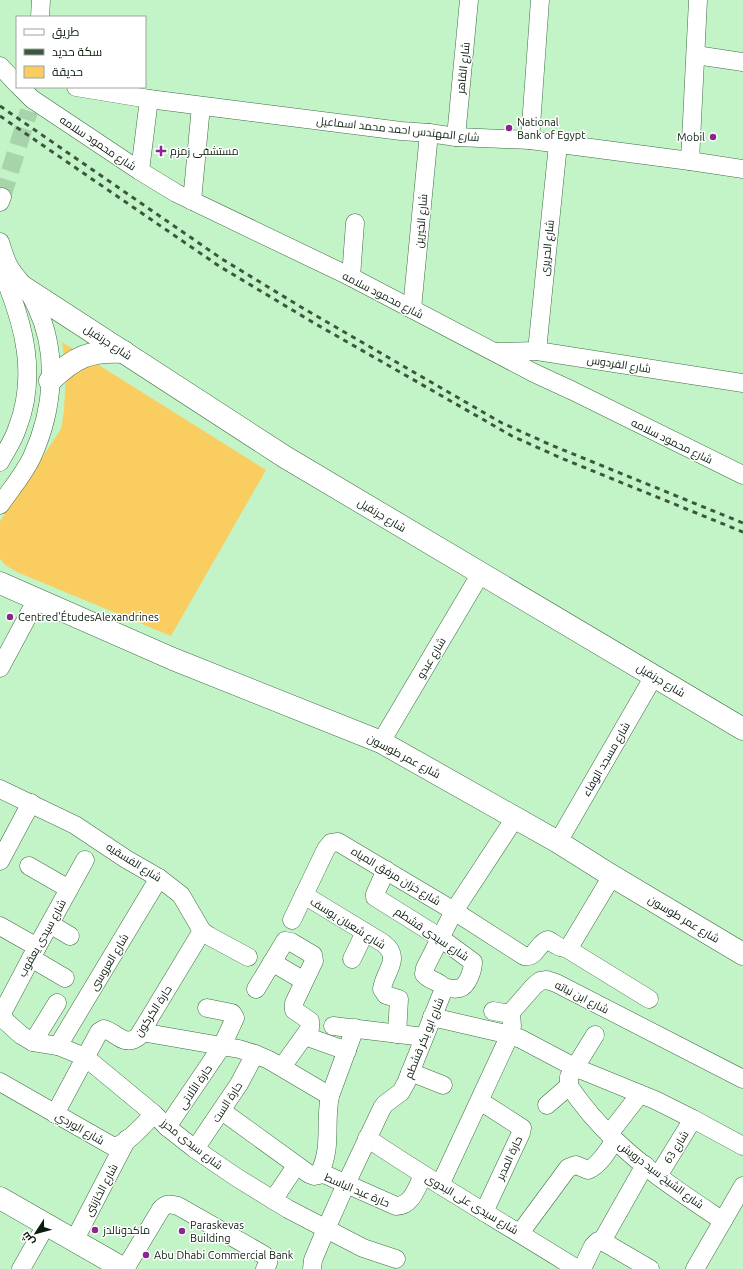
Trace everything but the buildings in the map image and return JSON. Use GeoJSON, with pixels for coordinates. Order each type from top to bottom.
{"type":"FeatureCollection","features":[{"type":"Feature","properties":{"kind":"main road","name":"شارع جرنفيل"},"geometry":{"type":"LineString","coordinates":[[1,273],[285,457],[743,729]]}},
{"type":"Feature","properties":{"kind":"main road"},"geometry":{"type":"LineString","coordinates":[[50,381],[64,367],[82,357],[103,352],[124,352]]}},
{"type":"Feature","properties":{"kind":"main road","name":"شارع عمر طوسون"},"geometry":{"type":"LineString","coordinates":[[0,583],[173,659],[381,742],[558,842],[743,954]]}},
{"type":"Feature","properties":{"kind":"main road"},"geometry":{"type":"LineString","coordinates":[[0,1198],[124,1269]]}},
{"type":"Feature","properties":{"kind":"street"},"geometry":{"type":"LineString","coordinates":[[40,16],[41,0]]}},
{"type":"Feature","properties":{"kind":"street","name":"شارع القاهر"},"geometry":{"type":"LineString","coordinates":[[456,137],[470,0]]}},
{"type":"Feature","properties":{"kind":"street"},"geometry":{"type":"LineString","coordinates":[[530,140],[540,0]]}},
{"type":"Feature","properties":{"kind":"street"},"geometry":{"type":"LineString","coordinates":[[690,161],[698,0]]}},
{"type":"Feature","properties":{"kind":"street"},"geometry":{"type":"LineString","coordinates":[[696,55],[743,62]]}},
{"type":"Feature","properties":{"kind":"street"},"geometry":{"type":"LineString","coordinates":[[0,66],[16,83]]}},
{"type":"Feature","properties":{"kind":"street","name":"شارع المهندس احمد محمد اسماعيل"},"geometry":{"type":"LineString","coordinates":[[82,88],[149,99],[400,132],[429,133],[456,137],[530,140],[743,169]]}},
{"type":"Feature","properties":{"kind":"street","name":"شارع محمود سلامه"},"geometry":{"type":"LineString","coordinates":[[29,96],[140,171],[176,193],[351,278],[534,373],[743,475]]}},
{"type":"Feature","properties":{"kind":"street"},"geometry":{"type":"LineString","coordinates":[[140,171],[149,99]]}},
{"type":"Feature","properties":{"kind":"street"},"geometry":{"type":"LineString","coordinates":[[192,201],[201,106]]}},
{"type":"Feature","properties":{"kind":"street","name":"شارع الخيرين"},"geometry":{"type":"LineString","coordinates":[[412,309],[429,133]]}},
{"type":"Feature","properties":{"kind":"street","name":"شارع الحريرى"},"geometry":{"type":"LineString","coordinates":[[537,351],[558,144]]}},
{"type":"Feature","properties":{"kind":"street"},"geometry":{"type":"LineString","coordinates":[[351,278],[356,223]]}},
{"type":"Feature","properties":{"kind":"street"},"geometry":{"type":"LineString","coordinates":[[0,242],[10,267],[27,290],[43,323],[50,354],[50,381],[48,408],[45,422],[32,458],[0,505]]}},
{"type":"Feature","properties":{"kind":"street"},"geometry":{"type":"LineString","coordinates":[[0,462],[17,429],[24,409],[28,367],[25,339],[21,323],[16,306],[1,273]]}},
{"type":"Feature","properties":{"kind":"street","name":"شارع الفردوس"},"geometry":{"type":"LineString","coordinates":[[494,352],[537,351],[743,383]]}},
{"type":"Feature","properties":{"kind":"street"},"geometry":{"type":"LineString","coordinates":[[10,444],[32,458]]}},
{"type":"Feature","properties":{"kind":"street","name":"شارع عبدو"},"geometry":{"type":"LineString","coordinates":[[381,742],[481,573]]}},
{"type":"Feature","properties":{"kind":"street"},"geometry":{"type":"LineString","coordinates":[[0,668],[37,599]]}},
{"type":"Feature","properties":{"kind":"street","name":"شارع مسجد الوفاء"},"geometry":{"type":"LineString","coordinates":[[558,842],[654,676]]}},
{"type":"Feature","properties":{"kind":"street","name":"شارع الفسقيه"},"geometry":{"type":"LineString","coordinates":[[0,789],[75,825],[126,859],[175,888],[181,895],[202,930],[209,936],[248,957]]}},
{"type":"Feature","properties":{"kind":"street"},"geometry":{"type":"LineString","coordinates":[[0,861],[31,803]]}},
{"type":"Feature","properties":{"kind":"street","name":"شارع ابو بكر قشطم"},"geometry":{"type":"LineString","coordinates":[[312,1269],[313,1260],[326,1229],[367,1138],[385,1104],[401,1092],[406,1083],[443,991],[443,987],[440,984],[424,974],[424,968],[454,911],[515,818]]}},
{"type":"Feature","properties":{"kind":"street","name":"شارع خزان مرفق المياه"},"geometry":{"type":"LineString","coordinates":[[304,895],[326,849],[331,843],[338,842],[454,911],[524,956],[532,956],[544,941],[548,940],[561,948],[566,948]]}},
{"type":"Feature","properties":{"kind":"street","name":"شارع سيدى يعقوب"},"geometry":{"type":"LineString","coordinates":[[0,1017],[85,860]]}},
{"type":"Feature","properties":{"kind":"street"},"geometry":{"type":"LineString","coordinates":[[30,866],[69,889]]}},
{"type":"Feature","properties":{"kind":"street","name":"شارع سيدى قشطم"},"geometry":{"type":"LineString","coordinates":[[386,870],[375,897],[439,937],[473,962],[472,972],[461,988],[456,989],[443,987]]}},
{"type":"Feature","properties":{"kind":"street"},"geometry":{"type":"LineString","coordinates":[[612,876],[570,946],[566,948],[649,998]]}},
{"type":"Feature","properties":{"kind":"street","name":"شارع العروسى"},"geometry":{"type":"LineString","coordinates":[[58,1046],[159,878]]}},
{"type":"Feature","properties":{"kind":"street"},"geometry":{"type":"LineString","coordinates":[[292,920],[304,895]]}},
{"type":"Feature","properties":{"kind":"street","name":"شارع شعبان يوسف"},"geometry":{"type":"LineString","coordinates":[[304,895],[386,944],[393,960],[382,989],[386,994],[399,999],[396,1034]]}},
{"type":"Feature","properties":{"kind":"street"},"geometry":{"type":"LineString","coordinates":[[50,924],[70,936]]}},
{"type":"Feature","properties":{"kind":"street"},"geometry":{"type":"LineString","coordinates":[[0,926],[66,978]]}},
{"type":"Feature","properties":{"kind":"street","name":"حارة الكركون"},"geometry":{"type":"LineString","coordinates":[[55,1114],[99,1032],[104,1029],[110,1031],[125,1041],[135,1039],[141,1032],[202,930]]}},
{"type":"Feature","properties":{"kind":"street"},"geometry":{"type":"LineString","coordinates":[[352,959],[365,932]]}},
{"type":"Feature","properties":{"kind":"street"},"geometry":{"type":"LineString","coordinates":[[256,989],[282,943],[285,941],[291,942],[313,955],[314,961],[294,1003],[294,1010],[310,1021],[310,1028],[282,1067]]}},
{"type":"Feature","properties":{"kind":"street"},"geometry":{"type":"LineString","coordinates":[[272,962],[304,981]]}},
{"type":"Feature","properties":{"kind":"street","name":"شارع ابن نباته"},"geometry":{"type":"LineString","coordinates":[[511,1014],[534,986],[540,981],[548,980],[743,1079]]}},
{"type":"Feature","properties":{"kind":"street"},"geometry":{"type":"LineString","coordinates":[[33,1042],[57,1003]]}},
{"type":"Feature","properties":{"kind":"street","name":"حارة الألاتى"},"geometry":{"type":"LineString","coordinates":[[167,1127],[222,1046],[236,1018],[232,1013],[207,1008]]}},
{"type":"Feature","properties":{"kind":"street"},"geometry":{"type":"LineString","coordinates":[[440,1185],[510,1034],[512,1026],[511,1014],[493,1010]]}},
{"type":"Feature","properties":{"kind":"street","name":"شارع سيدى محرز"},"geometry":{"type":"LineString","coordinates":[[0,1017],[21,1035],[33,1042],[58,1046],[85,1057],[195,1149],[273,1200],[364,1248],[396,1259]]}},
{"type":"Feature","properties":{"kind":"street"},"geometry":{"type":"LineString","coordinates":[[432,1017],[510,1034],[521,1038],[574,1067],[640,1094],[693,1119],[743,1146]]}},
{"type":"Feature","properties":{"kind":"street"},"geometry":{"type":"LineString","coordinates":[[333,1026],[424,1037]]}},
{"type":"Feature","properties":{"kind":"street"},"geometry":{"type":"LineString","coordinates":[[319,1174],[326,1156],[328,1104],[355,1028]]}},
{"type":"Feature","properties":{"kind":"street"},"geometry":{"type":"LineString","coordinates":[[141,1032],[239,1049],[255,1054],[282,1067],[330,1096]]}},
{"type":"Feature","properties":{"kind":"street"},"geometry":{"type":"LineString","coordinates":[[547,1105],[569,1086],[569,1076],[595,1035]]}},
{"type":"Feature","properties":{"kind":"street"},"geometry":{"type":"LineString","coordinates":[[305,1036],[347,1051]]}},
{"type":"Feature","properties":{"kind":"street","name":"حارة الست"},"geometry":{"type":"LineString","coordinates":[[195,1149],[222,1111],[255,1054]]}},
{"type":"Feature","properties":{"kind":"street"},"geometry":{"type":"LineString","coordinates":[[410,1072],[443,1085]]}},
{"type":"Feature","properties":{"kind":"street","name":"شارع الوردي"},"geometry":{"type":"LineString","coordinates":[[0,1082],[114,1147],[127,1140],[154,1114]]}},
{"type":"Feature","properties":{"kind":"street","name":"شارع الشيخ سيد درويش"},"geometry":{"type":"LineString","coordinates":[[569,1086],[612,1137],[652,1170],[722,1221]]}},
{"type":"Feature","properties":{"kind":"street"},"geometry":{"type":"LineString","coordinates":[[520,1232],[568,1168],[576,1165],[588,1170],[597,1165],[612,1137],[640,1094]]}},
{"type":"Feature","properties":{"kind":"street","name":"حارة المدبر"},"geometry":{"type":"LineString","coordinates":[[480,1101],[522,1128],[484,1212]]}},
{"type":"Feature","properties":{"kind":"street","name":"حارة عبد الباسط"},"geometry":{"type":"LineString","coordinates":[[222,1111],[296,1166],[311,1175],[324,1174],[396,1206],[401,1206],[409,1202],[423,1175]]}},
{"type":"Feature","properties":{"kind":"street","name":"شارع 63"},"geometry":{"type":"LineString","coordinates":[[582,1269],[593,1246],[598,1241],[602,1241],[652,1170],[693,1119]]}},
{"type":"Feature","properties":{"kind":"street","name":"شارع سيدى على البدوى"},"geometry":{"type":"LineString","coordinates":[[367,1138],[423,1175],[520,1232],[577,1269]]}},
{"type":"Feature","properties":{"kind":"street","name":"شارع الخازنتى"},"geometry":{"type":"LineString","coordinates":[[74,1241],[127,1140]]}},
{"type":"Feature","properties":{"kind":"street"},"geometry":{"type":"LineString","coordinates":[[273,1200],[296,1166]]}},
{"type":"Feature","properties":{"kind":"street"},"geometry":{"type":"LineString","coordinates":[[695,1269],[743,1186]]}},
{"type":"Feature","properties":{"kind":"street"},"geometry":{"type":"LineString","coordinates":[[124,1269],[161,1209],[166,1204],[170,1204],[178,1206],[264,1255],[268,1259],[268,1264],[265,1269]]}},
{"type":"Feature","properties":{"kind":"street"},"geometry":{"type":"LineString","coordinates":[[21,1269],[46,1225]]}},
{"type":"Feature","properties":{"kind":"street"},"geometry":{"type":"LineString","coordinates":[[602,1241],[650,1269]]}},
{"type":"Feature","properties":{"kind":"green space"},"geometry":{"type":"Polygon","coordinates":[[[62,342],[266,470],[171,636],[17,572],[5,565],[0,559],[0,521],[61,429],[64,411],[66,369],[62,342]]]}},
{"type":"Feature","properties":{"kind":"tunnel"},"geometry":{"type":"LineString","coordinates":[[2,197],[29,111]]}},
{"type":"Feature","properties":{"kind":"railway"},"geometry":{"type":"LineString","coordinates":[[0,106],[222,259],[301,307],[502,423],[551,445],[743,523]]}},
{"type":"Feature","properties":{"kind":"railway"},"geometry":{"type":"LineString","coordinates":[[0,116],[219,266],[314,323],[512,436],[561,458],[743,532]]}},
{"type":"Feature","properties":{"kind":"place","name":"National Bank of Egypt"},"geometry":{"type":"Point","coordinates":[509,128]}},
{"type":"Feature","properties":{"kind":"place","name":"Mobil"},"geometry":{"type":"Point","coordinates":[713,137]}},
{"type":"Feature","properties":{"kind":"place","name":"مستشفى زمزم"},"geometry":{"type":"Point","coordinates":[161,151]}},
{"type":"Feature","properties":{"kind":"place","name":"Centred'ÉtudesAlexandrines"},"geometry":{"type":"Point","coordinates":[10,617]}},
{"type":"Feature","properties":{"kind":"place","name":"ماكدونالدز"},"geometry":{"type":"Point","coordinates":[95,1230]}},
{"type":"Feature","properties":{"kind":"place","name":"Paraskevas Building"},"geometry":{"type":"Point","coordinates":[182,1231]}},
{"type":"Feature","properties":{"kind":"place","name":"Abu Dhabi Commercial Bank"},"geometry":{"type":"Point","coordinates":[146,1255]}}]}
